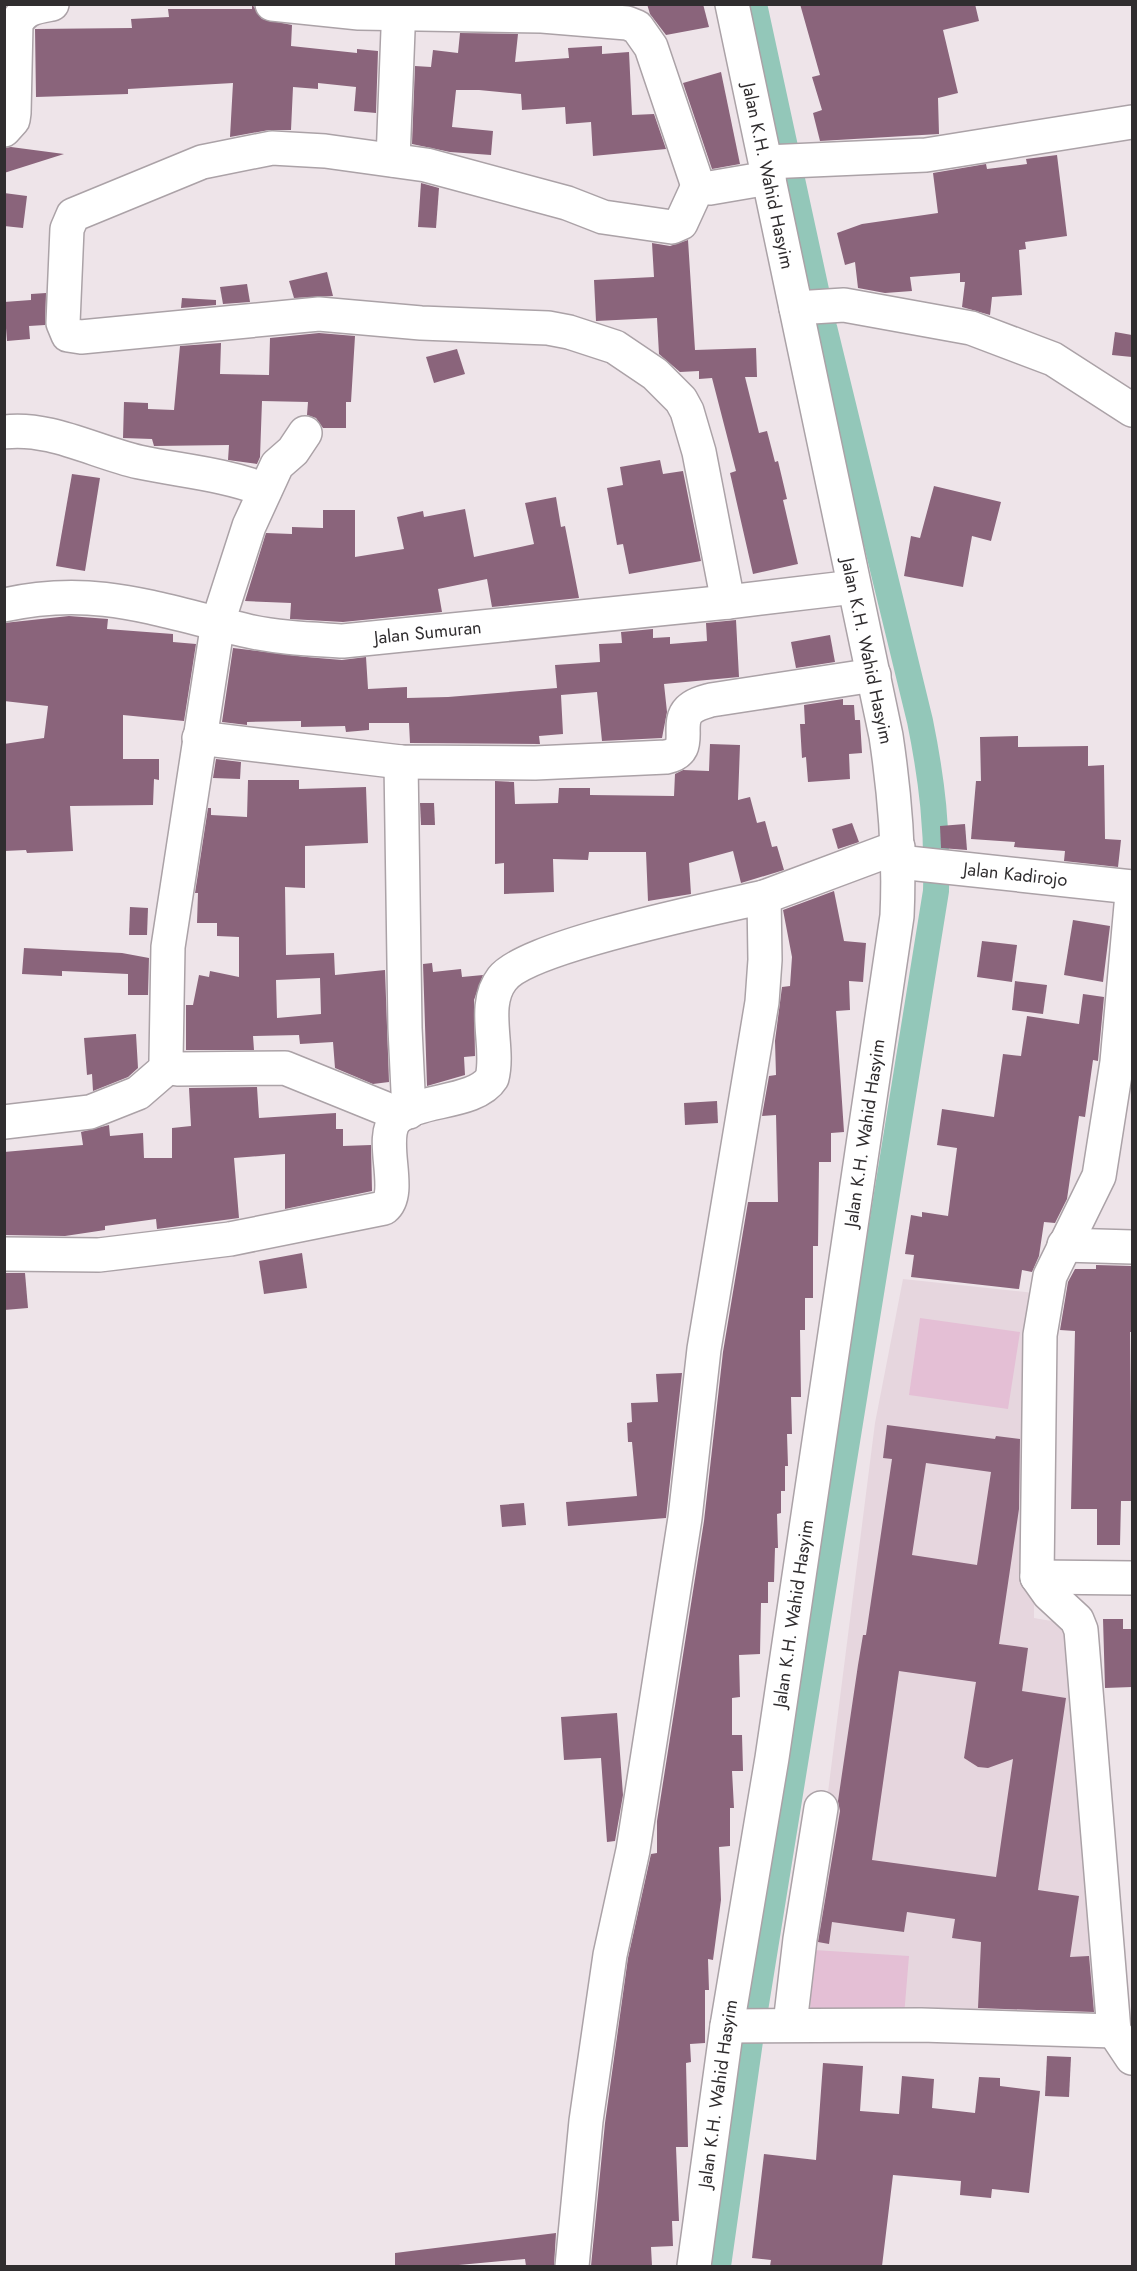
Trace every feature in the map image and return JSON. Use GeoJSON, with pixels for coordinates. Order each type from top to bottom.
{"type":"FeatureCollection","features":[{"type":"Feature","properties":{"kind":"street"},"geometry":{"type":"LineString","coordinates":[[4,130],[13,120],[14,112],[16,24],[24,12],[52,4]]}},
{"type":"Feature","properties":{"kind":"street"},"geometry":{"type":"LineString","coordinates":[[272,4],[584,17],[627,22],[637,27],[651,47],[698,186],[681,223],[672,227],[603,217],[567,203],[426,165],[325,151],[272,148],[251,150],[202,162],[80,210],[68,220],[64,330],[72,336],[95,336],[319,314],[421,323],[538,327],[569,332],[615,347],[655,374],[681,400],[687,411],[699,452],[728,602]]}},
{"type":"Feature","properties":{"kind":"street","name":"Jalan K.H. Wahid Hasyim"},"geometry":{"type":"LineString","coordinates":[[694,2266],[870,1103],[897,916],[901,858],[893,782],[802,307],[782,165],[732,4]]}},
{"type":"Feature","properties":{"kind":"street"},"geometry":{"type":"LineString","coordinates":[[393,160],[399,9]]}},
{"type":"Feature","properties":{"kind":"street"},"geometry":{"type":"LineString","coordinates":[[698,186],[710,188],[782,165],[926,156],[1132,122]]}},
{"type":"Feature","properties":{"kind":"street"},"geometry":{"type":"LineString","coordinates":[[802,307],[844,305],[970,328],[1034,351],[1070,368],[1132,410]]}},
{"type":"Feature","properties":{"kind":"street"},"geometry":{"type":"LineString","coordinates":[[4,432],[24,429],[137,461],[218,476],[265,490]]}},
{"type":"Feature","properties":{"kind":"street"},"geometry":{"type":"LineString","coordinates":[[168,1067],[164,1042],[168,947],[218,622],[249,526],[265,490],[277,465],[293,451],[305,434]]}},
{"type":"Feature","properties":{"kind":"street","name":"Jalan Sumuran"},"geometry":{"type":"LineString","coordinates":[[4,605],[53,597],[100,597],[285,638],[344,641],[854,587]]}},
{"type":"Feature","properties":{"kind":"street"},"geometry":{"type":"LineString","coordinates":[[199,738],[402,762],[536,763],[666,757],[676,755],[682,748],[685,719],[692,707],[711,700],[873,675]]}},
{"type":"Feature","properties":{"kind":"street"},"geometry":{"type":"LineString","coordinates":[[402,762],[405,1113]]}},
{"type":"Feature","properties":{"kind":"street"},"geometry":{"type":"LineString","coordinates":[[4,1254],[99,1255],[230,1239],[384,1208],[391,1196],[391,1128],[405,1113],[479,1090],[489,1083],[494,1071],[493,1005],[502,979],[514,968],[577,942],[764,897],[901,858]]}},
{"type":"Feature","properties":{"kind":"street","name":"Jalan Kadirojo"},"geometry":{"type":"LineString","coordinates":[[901,858],[939,866],[1132,887]]}},
{"type":"Feature","properties":{"kind":"street"},"geometry":{"type":"LineString","coordinates":[[1132,894],[1117,1062],[1099,1176],[1050,1276],[1040,1335],[1037,1576],[1048,1594],[1077,1620],[1081,1630],[1119,1934],[1114,2031],[1132,2058]]}},
{"type":"Feature","properties":{"kind":"street"},"geometry":{"type":"LineString","coordinates":[[572,2266],[586,2121],[607,1979],[633,1850],[685,1518],[704,1349],[762,1002],[765,960],[764,897]]}},
{"type":"Feature","properties":{"kind":"street"},"geometry":{"type":"LineString","coordinates":[[4,1122],[98,1109],[138,1093],[168,1067],[285,1068],[405,1113]]}},
{"type":"Feature","properties":{"kind":"street"},"geometry":{"type":"LineString","coordinates":[[1064,1245],[1132,1247]]}},
{"type":"Feature","properties":{"kind":"street"},"geometry":{"type":"LineString","coordinates":[[1037,1576],[1132,1578]]}},
{"type":"Feature","properties":{"kind":"street"},"geometry":{"type":"LineString","coordinates":[[784,2025],[821,1808]]}},
{"type":"Feature","properties":{"kind":"street"},"geometry":{"type":"LineString","coordinates":[[732,2026],[1114,2031]]}},
{"type":"Feature","properties":{"kind":"shaded area"},"geometry":{"type":"Polygon","coordinates":[[[903,1279],[1035,1293],[1034,1618],[1069,1624],[1107,2024],[800,2012],[875,1423],[903,1279]]]}},
{"type":"Feature","properties":{"kind":"shaded area"},"geometry":{"type":"Polygon","coordinates":[[[920,1318],[1020,1332],[1008,1409],[909,1395],[920,1318]]]}},
{"type":"Feature","properties":{"kind":"shaded area"},"geometry":{"type":"Polygon","coordinates":[[[814,1950],[909,1956],[904,2016],[810,2013],[814,1950]]]}},
{"type":"Feature","properties":{"kind":"building"},"geometry":{"type":"Polygon","coordinates":[[[252,4],[262,19],[292,25],[291,46],[357,53],[357,49],[378,51],[376,113],[354,111],[356,87],[318,83],[318,89],[293,87],[291,130],[269,130],[230,137],[233,83],[128,89],[128,94],[36,97],[35,29],[132,28],[131,19],[169,17],[168,9],[252,9],[252,4]]]}},
{"type":"Feature","properties":{"kind":"building"},"geometry":{"type":"Polygon","coordinates":[[[647,4],[703,4],[709,27],[666,35],[650,14],[647,4]]]}},
{"type":"Feature","properties":{"kind":"building"},"geometry":{"type":"Polygon","coordinates":[[[800,4],[975,4],[979,21],[943,30],[958,93],[938,98],[939,134],[820,141],[813,113],[822,110],[812,77],[820,75],[800,4]]]}},
{"type":"Feature","properties":{"kind":"building"},"geometry":{"type":"Polygon","coordinates":[[[460,33],[518,34],[515,62],[569,58],[568,48],[602,46],[602,54],[629,52],[632,115],[654,114],[666,149],[593,156],[591,122],[566,124],[565,107],[522,110],[521,94],[479,90],[456,90],[452,127],[493,131],[491,155],[450,152],[412,144],[415,66],[431,67],[433,50],[458,53],[460,33]]]}},
{"type":"Feature","properties":{"kind":"building"},"geometry":{"type":"Polygon","coordinates":[[[721,72],[740,164],[712,169],[683,83],[721,72]]]}},
{"type":"Feature","properties":{"kind":"building"},"geometry":{"type":"Polygon","coordinates":[[[4,148],[64,154],[4,173],[4,148]]]}},
{"type":"Feature","properties":{"kind":"building"},"geometry":{"type":"Polygon","coordinates":[[[1057,155],[1067,236],[1025,242],[1026,249],[1019,250],[1022,295],[992,297],[990,315],[962,307],[965,282],[960,282],[960,273],[910,277],[912,291],[885,293],[858,288],[855,262],[845,265],[837,233],[862,224],[938,213],[933,173],[986,164],[987,169],[1027,164],[1026,159],[1057,155]]]}},
{"type":"Feature","properties":{"kind":"building"},"geometry":{"type":"Polygon","coordinates":[[[421,183],[439,188],[436,228],[418,227],[421,183]]]}},
{"type":"Feature","properties":{"kind":"building"},"geometry":{"type":"Polygon","coordinates":[[[4,193],[27,196],[23,228],[4,226],[4,193]]]}},
{"type":"Feature","properties":{"kind":"building"},"geometry":{"type":"Polygon","coordinates":[[[688,240],[695,350],[756,348],[757,377],[745,377],[759,433],[767,431],[775,462],[778,461],[787,499],[783,500],[798,564],[753,574],[730,473],[736,471],[712,378],[699,379],[699,371],[680,372],[659,354],[657,318],[596,321],[594,280],[654,277],[652,243],[670,246],[688,240]]]}},
{"type":"Feature","properties":{"kind":"building"},"geometry":{"type":"Polygon","coordinates":[[[327,272],[333,296],[294,298],[289,281],[327,272]]]}},
{"type":"Feature","properties":{"kind":"building"},"geometry":{"type":"Polygon","coordinates":[[[247,284],[250,302],[223,304],[220,287],[247,284]]]}},
{"type":"Feature","properties":{"kind":"building"},"geometry":{"type":"Polygon","coordinates":[[[46,293],[45,325],[29,326],[30,339],[7,341],[4,302],[31,300],[31,294],[46,293]]]}},
{"type":"Feature","properties":{"kind":"building"},"geometry":{"type":"Polygon","coordinates":[[[182,298],[216,300],[216,305],[181,308],[182,298]]]}},
{"type":"Feature","properties":{"kind":"building"},"geometry":{"type":"Polygon","coordinates":[[[1115,332],[1132,335],[1132,357],[1112,355],[1115,332]]]}},
{"type":"Feature","properties":{"kind":"building"},"geometry":{"type":"Polygon","coordinates":[[[319,333],[355,336],[351,402],[346,402],[346,428],[323,428],[316,418],[307,415],[308,402],[262,401],[260,457],[257,464],[228,460],[229,445],[154,446],[152,439],[123,438],[124,402],[148,403],[148,409],[174,410],[180,346],[221,343],[220,374],[269,375],[270,338],[319,333]]]}},
{"type":"Feature","properties":{"kind":"building"},"geometry":{"type":"Polygon","coordinates":[[[457,349],[465,374],[434,383],[426,357],[457,349]]]}},
{"type":"Feature","properties":{"kind":"building"},"geometry":{"type":"Polygon","coordinates":[[[660,460],[663,474],[683,471],[701,561],[629,574],[623,544],[617,545],[607,488],[623,485],[620,467],[660,460]]]}},
{"type":"Feature","properties":{"kind":"building"},"geometry":{"type":"Polygon","coordinates":[[[72,474],[100,478],[85,571],[56,566],[72,474]]]}},
{"type":"Feature","properties":{"kind":"building"},"geometry":{"type":"Polygon","coordinates":[[[934,486],[1001,502],[991,541],[972,536],[963,587],[904,576],[911,536],[920,538],[934,486]]]}},
{"type":"Feature","properties":{"kind":"building"},"geometry":{"type":"Polygon","coordinates":[[[556,497],[561,527],[565,526],[579,598],[492,607],[487,579],[438,589],[442,612],[343,622],[290,619],[291,603],[245,601],[266,533],[292,534],[292,527],[323,528],[323,510],[355,510],[355,557],[404,549],[397,517],[423,511],[424,517],[465,509],[474,557],[534,544],[525,503],[556,497]]]}},
{"type":"Feature","properties":{"kind":"building"},"geometry":{"type":"Polygon","coordinates":[[[69,616],[108,619],[107,629],[173,634],[173,642],[196,644],[184,721],[123,715],[123,759],[159,759],[159,780],[154,779],[153,805],[70,806],[73,851],[27,853],[26,850],[4,851],[4,744],[44,738],[48,706],[4,701],[4,623],[69,616]]]}},
{"type":"Feature","properties":{"kind":"building"},"geometry":{"type":"Polygon","coordinates":[[[736,620],[739,677],[664,684],[667,712],[662,738],[602,741],[597,692],[561,695],[563,734],[539,736],[540,744],[410,743],[409,723],[369,723],[369,730],[346,732],[345,726],[301,727],[301,721],[247,722],[247,725],[222,722],[233,648],[342,660],[366,657],[368,689],[407,687],[407,698],[448,697],[557,688],[555,665],[600,662],[599,644],[622,643],[621,632],[653,629],[653,638],[670,637],[670,644],[707,641],[706,623],[736,620]]]}},
{"type":"Feature","properties":{"kind":"building"},"geometry":{"type":"Polygon","coordinates":[[[830,635],[835,662],[796,668],[791,642],[830,635]]]}},
{"type":"Feature","properties":{"kind":"building"},"geometry":{"type":"Polygon","coordinates":[[[843,699],[843,705],[854,705],[855,720],[860,720],[862,753],[849,754],[850,779],[808,782],[806,757],[802,758],[800,724],[805,724],[804,705],[843,699]]]}},
{"type":"Feature","properties":{"kind":"building"},"geometry":{"type":"Polygon","coordinates":[[[1018,736],[1018,747],[1088,746],[1088,766],[1104,765],[1105,839],[1121,840],[1118,867],[1064,861],[1065,851],[1014,847],[1015,842],[971,839],[976,781],[981,781],[980,737],[1018,736]]]}},
{"type":"Feature","properties":{"kind":"building"},"geometry":{"type":"Polygon","coordinates":[[[710,744],[740,745],[738,800],[750,797],[757,823],[765,821],[772,847],[777,846],[784,870],[741,883],[733,851],[689,863],[691,894],[648,901],[646,852],[589,852],[588,860],[553,859],[554,892],[504,894],[504,863],[495,864],[495,781],[514,782],[515,804],[558,803],[559,788],[590,788],[590,795],[674,796],[675,774],[683,770],[709,771],[710,744]]]}},
{"type":"Feature","properties":{"kind":"building"},"geometry":{"type":"Polygon","coordinates":[[[216,759],[241,762],[240,779],[213,778],[216,759]]]}},
{"type":"Feature","properties":{"kind":"building"},"geometry":{"type":"Polygon","coordinates":[[[248,780],[299,780],[299,789],[366,787],[368,843],[305,846],[305,888],[285,887],[286,955],[334,953],[335,975],[385,970],[389,1082],[373,1084],[335,1068],[333,1042],[300,1044],[299,1035],[253,1036],[254,1050],[186,1050],[186,1005],[193,1005],[199,975],[209,977],[210,971],[239,977],[239,937],[217,936],[217,923],[197,923],[198,893],[195,893],[208,808],[211,808],[211,815],[247,817],[248,780]],[[320,978],[276,980],[277,1018],[321,1014],[320,978]]]}},
{"type":"Feature","properties":{"kind":"building"},"geometry":{"type":"Polygon","coordinates":[[[420,803],[434,803],[435,825],[421,825],[420,803]]]}},
{"type":"Feature","properties":{"kind":"building"},"geometry":{"type":"Polygon","coordinates":[[[852,823],[859,842],[838,849],[832,829],[852,823]]]}},
{"type":"Feature","properties":{"kind":"building"},"geometry":{"type":"Polygon","coordinates":[[[965,824],[967,850],[941,848],[940,826],[965,824]]]}},
{"type":"Feature","properties":{"kind":"building"},"geometry":{"type":"Polygon","coordinates":[[[834,891],[844,941],[866,943],[863,982],[849,981],[850,1010],[836,1011],[844,1132],[831,1133],[831,1162],[819,1162],[818,1246],[813,1246],[813,1298],[805,1298],[805,1330],[800,1330],[801,1397],[791,1397],[792,1434],[787,1434],[788,1466],[785,1466],[785,1491],[781,1491],[781,1513],[777,1514],[778,1548],[775,1548],[774,1582],[768,1582],[768,1603],[761,1603],[760,1654],[739,1655],[740,1697],[732,1698],[732,1735],[742,1735],[743,1771],[732,1771],[734,1808],[730,1808],[730,1846],[719,1847],[721,1900],[713,1960],[708,1959],[709,1990],[705,1990],[705,2043],[690,2044],[691,2062],[686,2063],[688,2147],[676,2147],[679,2221],[672,2221],[673,2246],[651,2247],[652,2266],[591,2266],[605,2123],[628,1958],[651,1854],[657,1853],[657,1821],[704,1521],[723,1352],[748,1202],[778,1202],[776,1115],[762,1116],[769,1076],[776,1075],[775,1041],[782,987],[790,986],[792,957],[783,910],[834,891]]]}},
{"type":"Feature","properties":{"kind":"building"},"geometry":{"type":"Polygon","coordinates":[[[130,907],[148,908],[147,935],[129,935],[130,907]]]}},
{"type":"Feature","properties":{"kind":"building"},"geometry":{"type":"Polygon","coordinates":[[[1073,920],[1110,926],[1103,982],[1064,975],[1073,920]]]}},
{"type":"Feature","properties":{"kind":"building"},"geometry":{"type":"Polygon","coordinates":[[[982,941],[1017,945],[1012,982],[977,977],[982,941]]]}},
{"type":"Feature","properties":{"kind":"building"},"geometry":{"type":"Polygon","coordinates":[[[24,948],[122,953],[149,958],[148,995],[128,995],[128,974],[62,971],[62,976],[22,974],[24,948]]]}},
{"type":"Feature","properties":{"kind":"building"},"geometry":{"type":"Polygon","coordinates":[[[432,963],[433,972],[461,969],[462,977],[483,975],[474,1000],[475,1056],[464,1057],[465,1075],[427,1086],[423,964],[432,963]]]}},
{"type":"Feature","properties":{"kind":"building"},"geometry":{"type":"Polygon","coordinates":[[[1015,981],[1047,985],[1043,1014],[1012,1010],[1015,981]]]}},
{"type":"Feature","properties":{"kind":"building"},"geometry":{"type":"Polygon","coordinates":[[[1083,994],[1104,997],[1098,1061],[1093,1060],[1085,1117],[1079,1116],[1067,1199],[1055,1223],[1044,1222],[1039,1256],[1032,1272],[1022,1270],[1019,1289],[911,1277],[914,1255],[905,1254],[911,1215],[922,1217],[922,1212],[948,1216],[957,1148],[937,1145],[942,1109],[994,1117],[1003,1054],[1021,1056],[1027,1016],[1079,1024],[1083,994]]]}},
{"type":"Feature","properties":{"kind":"building"},"geometry":{"type":"Polygon","coordinates":[[[136,1034],[138,1068],[128,1077],[93,1091],[92,1074],[87,1075],[84,1038],[136,1034]]]}},
{"type":"Feature","properties":{"kind":"building"},"geometry":{"type":"Polygon","coordinates":[[[257,1087],[259,1118],[336,1113],[336,1129],[343,1129],[343,1146],[371,1145],[372,1191],[285,1209],[285,1154],[234,1158],[239,1218],[157,1229],[156,1219],[105,1226],[105,1230],[65,1236],[4,1235],[4,1152],[83,1145],[81,1132],[109,1125],[110,1136],[143,1133],[144,1158],[172,1158],[172,1128],[191,1126],[189,1088],[257,1087]]]}},
{"type":"Feature","properties":{"kind":"building"},"geometry":{"type":"Polygon","coordinates":[[[717,1101],[718,1123],[685,1125],[684,1103],[717,1101]]]}},
{"type":"Feature","properties":{"kind":"building"},"geometry":{"type":"Polygon","coordinates":[[[302,1253],[307,1288],[264,1294],[259,1261],[302,1253]]]}},
{"type":"Feature","properties":{"kind":"building"},"geometry":{"type":"Polygon","coordinates":[[[1096,1265],[1132,1266],[1132,1332],[1130,1332],[1132,1501],[1121,1501],[1120,1545],[1097,1545],[1097,1509],[1071,1509],[1075,1331],[1060,1330],[1068,1282],[1075,1269],[1096,1269],[1096,1265]]]}},
{"type":"Feature","properties":{"kind":"building"},"geometry":{"type":"Polygon","coordinates":[[[4,1273],[25,1273],[28,1308],[4,1310],[4,1273]]]}},
{"type":"Feature","properties":{"kind":"building"},"geometry":{"type":"Polygon","coordinates":[[[682,1373],[666,1518],[568,1526],[566,1502],[637,1496],[632,1442],[628,1442],[627,1423],[632,1422],[631,1403],[658,1402],[656,1374],[682,1373]]]}},
{"type":"Feature","properties":{"kind":"building"},"geometry":{"type":"Polygon","coordinates":[[[887,1425],[995,1439],[996,1436],[1020,1439],[1019,1509],[999,1644],[1028,1648],[1022,1691],[1066,1698],[1038,1890],[1079,1896],[1070,1957],[1089,1956],[1094,2012],[978,2008],[981,1942],[952,1938],[955,1919],[907,1912],[904,1932],[832,1922],[829,1944],[818,1942],[840,1811],[838,1801],[858,1665],[863,1635],[866,1635],[892,1459],[883,1458],[887,1425]],[[926,1463],[912,1555],[977,1565],[991,1472],[926,1463]],[[899,1671],[872,1860],[996,1877],[1013,1759],[988,1768],[978,1767],[964,1758],[976,1682],[899,1671]]]}},
{"type":"Feature","properties":{"kind":"building"},"geometry":{"type":"Polygon","coordinates":[[[524,1503],[526,1525],[502,1527],[500,1505],[524,1503]]]}},
{"type":"Feature","properties":{"kind":"building"},"geometry":{"type":"Polygon","coordinates":[[[1103,1619],[1123,1619],[1123,1629],[1132,1629],[1132,1687],[1105,1688],[1103,1619]]]}},
{"type":"Feature","properties":{"kind":"building"},"geometry":{"type":"Polygon","coordinates":[[[617,1713],[623,1795],[615,1841],[607,1842],[601,1758],[564,1760],[561,1717],[617,1713]]]}},
{"type":"Feature","properties":{"kind":"building"},"geometry":{"type":"Polygon","coordinates":[[[1047,2056],[1071,2057],[1069,2097],[1045,2096],[1047,2056]]]}},
{"type":"Feature","properties":{"kind":"building"},"geometry":{"type":"Polygon","coordinates":[[[823,2063],[863,2066],[860,2111],[899,2114],[902,2076],[934,2079],[932,2108],[975,2113],[979,2077],[1000,2078],[1000,2086],[1040,2091],[1029,2193],[992,2189],[991,2198],[960,2195],[961,2181],[893,2175],[882,2266],[770,2266],[771,2260],[752,2258],[764,2154],[816,2160],[823,2063]]]}},
{"type":"Feature","properties":{"kind":"building"},"geometry":{"type":"Polygon","coordinates":[[[556,2233],[554,2266],[526,2266],[525,2259],[448,2266],[395,2266],[395,2253],[556,2233]]]}},
{"type":"Feature","properties":{"kind":"waterway"},"geometry":{"type":"LineString","coordinates":[[718,2266],[750,2041],[936,891],[933,806],[920,721],[824,327],[754,4]]}}]}
